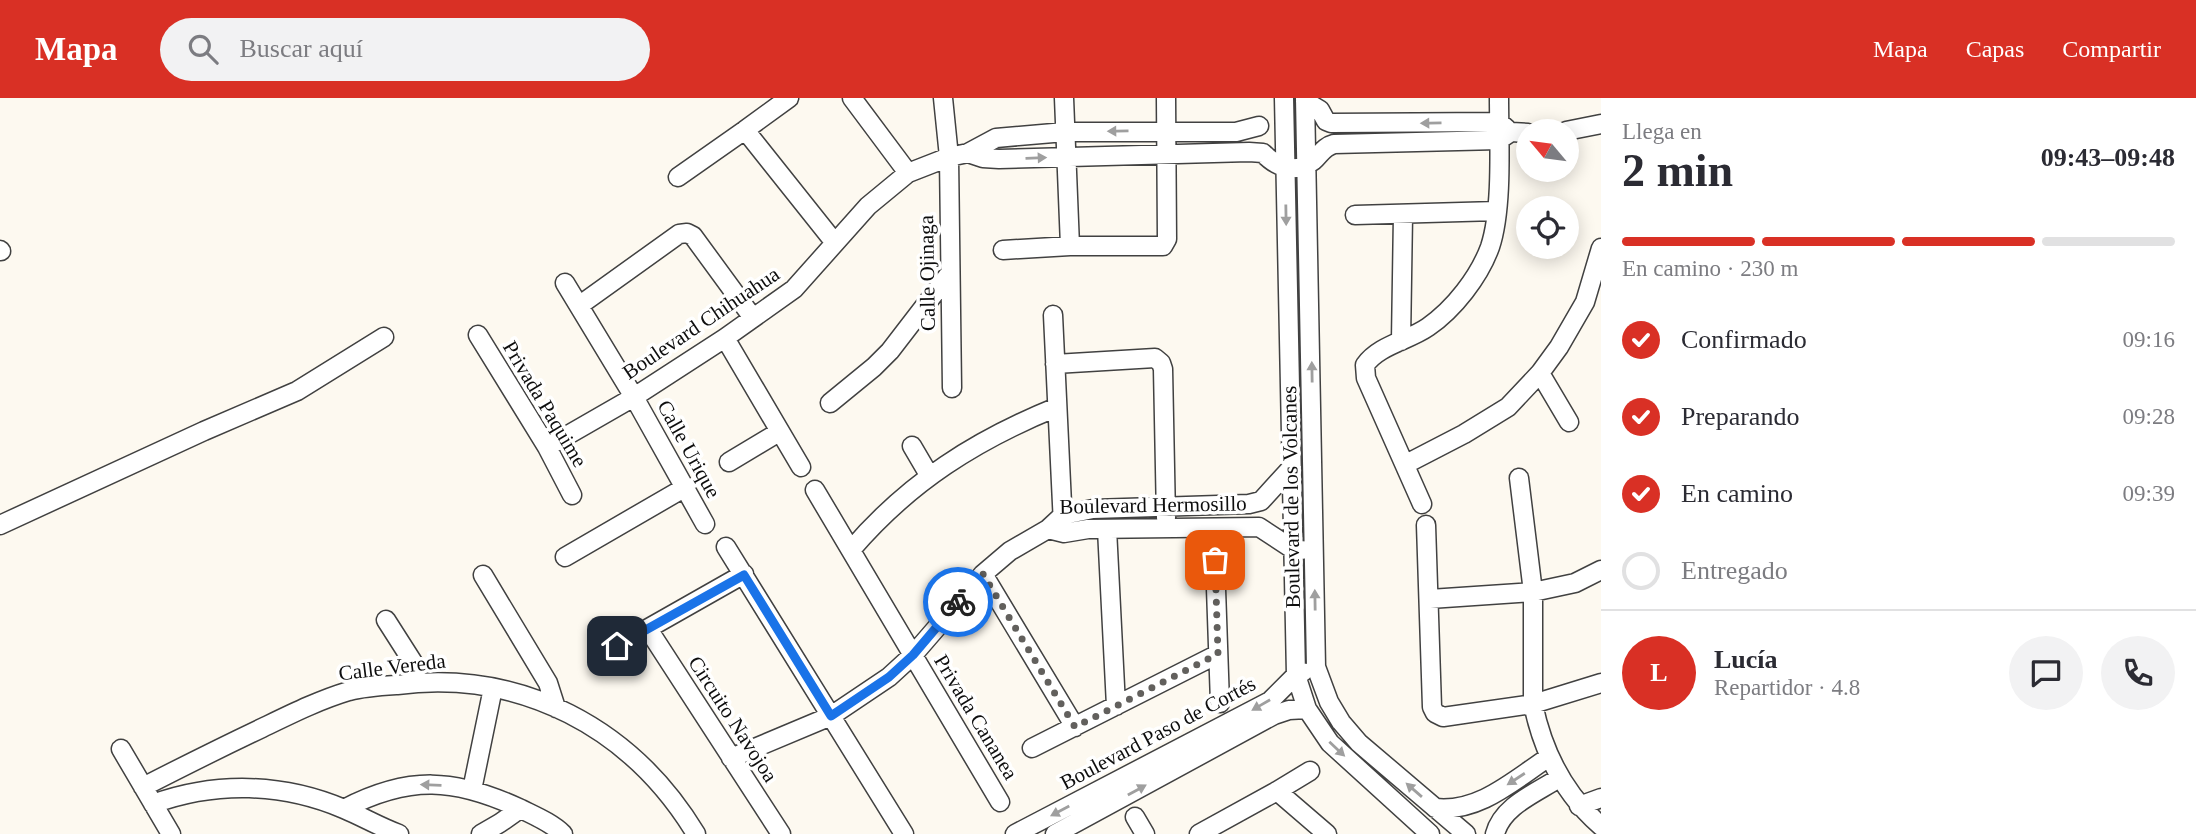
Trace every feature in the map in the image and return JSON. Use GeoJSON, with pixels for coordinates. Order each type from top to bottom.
{"type":"FeatureCollection","features":[{"type":"Feature","properties":{"kind":"street"},"geometry":{"type":"LineString","coordinates":[[678,177],[789,98]]}},
{"type":"Feature","properties":{"kind":"street"},"geometry":{"type":"LineString","coordinates":[[852,98],[908,173]]}},
{"type":"Feature","properties":{"kind":"street","name":"Calle Ojinaga"},"geometry":{"type":"LineString","coordinates":[[943,98],[949,157],[952,388]]}},
{"type":"Feature","properties":{"kind":"street"},"geometry":{"type":"LineString","coordinates":[[1064,98],[1070,246]]}},
{"type":"Feature","properties":{"kind":"street"},"geometry":{"type":"LineString","coordinates":[[1003,250],[1070,246],[1163,246],[1167,239],[1166,98]]}},
{"type":"Feature","properties":{"kind":"street"},"geometry":{"type":"LineString","coordinates":[[1422,504],[1366,378],[1365,365],[1371,356],[1427,328],[1447,311],[1478,272],[1489,248],[1509,132],[1499,98]]}},
{"type":"Feature","properties":{"kind":"street"},"geometry":{"type":"LineString","coordinates":[[1284,100],[1265,113],[1259,126],[1258,139],[1263,153],[1273,163],[1294,169],[1315,159],[1325,147],[1328,134],[1326,121],[1320,110],[1306,99]]}},
{"type":"Feature","properties":{"kind":"street","name":"Boulevard de los Volcanes"},"geometry":{"type":"LineString","coordinates":[[1306,99],[1316,667],[1329,702],[1341,722],[1359,743],[1466,834]]}},
{"type":"Feature","properties":{"kind":"street","name":"Boulevard de los Volcanes"},"geometry":{"type":"LineString","coordinates":[[1284,100],[1296,675],[1307,709],[1329,743],[1430,834]]}},
{"type":"Feature","properties":{"kind":"street"},"geometry":{"type":"LineString","coordinates":[[1326,121],[1509,132]]}},
{"type":"Feature","properties":{"kind":"street"},"geometry":{"type":"LineString","coordinates":[[1579,128],[1601,124]]}},
{"type":"Feature","properties":{"kind":"street","name":"Boulevard Chihuahua"},"geometry":{"type":"LineString","coordinates":[[547,447],[634,397],[794,289],[868,206],[908,173],[949,157],[968,153],[996,138],[1065,132],[1236,132],[1259,126]]}},
{"type":"Feature","properties":{"kind":"street"},"geometry":{"type":"LineString","coordinates":[[745,130],[835,243]]}},
{"type":"Feature","properties":{"kind":"street"},"geometry":{"type":"LineString","coordinates":[[1325,147],[1334,144],[1509,132]]}},
{"type":"Feature","properties":{"kind":"street","name":"Boulevard Chihuahua"},"geometry":{"type":"LineString","coordinates":[[968,153],[999,159],[1263,153]]}},
{"type":"Feature","properties":{"kind":"street"},"geometry":{"type":"LineString","coordinates":[[1355,215],[1497,211]]}},
{"type":"Feature","properties":{"kind":"street"},"geometry":{"type":"LineString","coordinates":[[1401,341],[1403,215]]}},
{"type":"Feature","properties":{"kind":"street"},"geometry":{"type":"LineString","coordinates":[[580,305],[680,234],[687,233],[693,236],[753,318]]}},
{"type":"Feature","properties":{"kind":"street"},"geometry":{"type":"LineString","coordinates":[[1406,464],[1464,434],[1508,407],[1540,373],[1559,347],[1585,302],[1600,256]]}},
{"type":"Feature","properties":{"kind":"street"},"geometry":{"type":"LineString","coordinates":[[831,403],[890,351],[950,273]]}},
{"type":"Feature","properties":{"kind":"street","name":"Calle Urique"},"geometry":{"type":"LineString","coordinates":[[565,283],[634,397],[705,524]]}},
{"type":"Feature","properties":{"kind":"street"},"geometry":{"type":"LineString","coordinates":[[1053,315],[1058,407],[1058,526]]}},
{"type":"Feature","properties":{"kind":"street","name":"Privada Paquime"},"geometry":{"type":"LineString","coordinates":[[478,335],[547,447],[572,495]]}},
{"type":"Feature","properties":{"kind":"street"},"geometry":{"type":"LineString","coordinates":[[0,525],[204,430],[297,391],[384,337]]}},
{"type":"Feature","properties":{"kind":"street"},"geometry":{"type":"LineString","coordinates":[[725,338],[801,467]]}},
{"type":"Feature","properties":{"kind":"street"},"geometry":{"type":"LineString","coordinates":[[1055,364],[1155,358],[1161,363],[1166,528]]}},
{"type":"Feature","properties":{"kind":"street"},"geometry":{"type":"LineString","coordinates":[[1540,373],[1569,422]]}},
{"type":"Feature","properties":{"kind":"street"},"geometry":{"type":"LineString","coordinates":[[851,550],[871,527],[929,475],[1014,425],[1058,407]]}},
{"type":"Feature","properties":{"kind":"street"},"geometry":{"type":"LineString","coordinates":[[729,462],[779,432]]}},
{"type":"Feature","properties":{"kind":"street"},"geometry":{"type":"LineString","coordinates":[[912,446],[929,475]]}},
{"type":"Feature","properties":{"kind":"street","name":"Boulevard Hermosillo"},"geometry":{"type":"LineString","coordinates":[[731,758],[831,716],[889,677],[913,655],[983,574],[1010,551],[1058,526],[1093,509],[1249,504],[1261,501],[1292,467]]}},
{"type":"Feature","properties":{"kind":"street"},"geometry":{"type":"LineString","coordinates":[[1519,478],[1533,592],[1533,704],[1536,721],[1559,778],[1596,828]]}},
{"type":"Feature","properties":{"kind":"street"},"geometry":{"type":"LineString","coordinates":[[565,557],[684,488]]}},
{"type":"Feature","properties":{"kind":"street","name":"Privada Cananea"},"geometry":{"type":"LineString","coordinates":[[815,489],[1000,802]]}},
{"type":"Feature","properties":{"kind":"street","name":"Boulevard Hermosillo"},"geometry":{"type":"LineString","coordinates":[[1259,527],[1261,501]]}},
{"type":"Feature","properties":{"kind":"street"},"geometry":{"type":"LineString","coordinates":[[1426,525],[1434,713],[1443,717],[1533,704],[1601,683]]}},
{"type":"Feature","properties":{"kind":"street","name":"Boulevard Hermosillo"},"geometry":{"type":"LineString","coordinates":[[1058,526],[1088,529],[1259,527],[1293,550]]}},
{"type":"Feature","properties":{"kind":"street"},"geometry":{"type":"LineString","coordinates":[[1107,529],[1116,706]]}},
{"type":"Feature","properties":{"kind":"street"},"geometry":{"type":"LineString","coordinates":[[726,547],[901,830],[881,834]]}},
{"type":"Feature","properties":{"kind":"street"},"geometry":{"type":"LineString","coordinates":[[1293,550],[1314,549]]}},
{"type":"Feature","properties":{"kind":"street"},"geometry":{"type":"LineString","coordinates":[[1215,560],[1220,703]]}},
{"type":"Feature","properties":{"kind":"street"},"geometry":{"type":"LineString","coordinates":[[1430,599],[1533,592],[1575,583],[1601,570]]}},
{"type":"Feature","properties":{"kind":"street"},"geometry":{"type":"LineString","coordinates":[[983,574],[1075,727]]}},
{"type":"Feature","properties":{"kind":"street"},"geometry":{"type":"LineString","coordinates":[[483,575],[548,683],[556,708]]}},
{"type":"Feature","properties":{"kind":"street"},"geometry":{"type":"LineString","coordinates":[[617,646],[744,575]]}},
{"type":"Feature","properties":{"kind":"street"},"geometry":{"type":"LineString","coordinates":[[386,620],[416,667],[415,682]]}},
{"type":"Feature","properties":{"kind":"street","name":"Circuito Navojoa"},"geometry":{"type":"LineString","coordinates":[[648,629],[780,834]]}},
{"type":"Feature","properties":{"kind":"street"},"geometry":{"type":"LineString","coordinates":[[1032,748],[1218,654]]}},
{"type":"Feature","properties":{"kind":"street","name":"Boulevard Paso de Cortés"},"geometry":{"type":"LineString","coordinates":[[1016,834],[1270,701],[1296,675],[1316,667]]}},
{"type":"Feature","properties":{"kind":"street","name":"Calle Vereda"},"geometry":{"type":"LineString","coordinates":[[143,787],[315,703],[353,690],[415,682],[458,681],[531,698],[582,721],[638,761],[667,791],[696,834]]}},
{"type":"Feature","properties":{"kind":"street"},"geometry":{"type":"LineString","coordinates":[[472,790],[493,688]]}},
{"type":"Feature","properties":{"kind":"street","name":"Boulevard Paso de Cortés"},"geometry":{"type":"LineString","coordinates":[[1055,834],[1274,715],[1289,710],[1307,709]]}},
{"type":"Feature","properties":{"kind":"street"},"geometry":{"type":"LineString","coordinates":[[121,749],[171,834]]}},
{"type":"Feature","properties":{"kind":"street"},"geometry":{"type":"LineString","coordinates":[[1435,807],[1447,809],[1471,805],[1549,757]]}},
{"type":"Feature","properties":{"kind":"street"},"geometry":{"type":"LineString","coordinates":[[1199,834],[1310,771]]}},
{"type":"Feature","properties":{"kind":"street"},"geometry":{"type":"LineString","coordinates":[[1471,805],[1495,831],[1508,811],[1559,778]]}},
{"type":"Feature","properties":{"kind":"street"},"geometry":{"type":"LineString","coordinates":[[344,809],[370,796],[398,787],[423,784],[472,790],[520,809],[563,834]]}},
{"type":"Feature","properties":{"kind":"street"},"geometry":{"type":"LineString","coordinates":[[153,804],[170,798],[225,788],[270,788],[344,809],[398,834]]}},
{"type":"Feature","properties":{"kind":"street"},"geometry":{"type":"LineString","coordinates":[[1277,792],[1327,834]]}},
{"type":"Feature","properties":{"kind":"street"},"geometry":{"type":"LineString","coordinates":[[1579,806],[1601,798]]}},
{"type":"Feature","properties":{"kind":"street"},"geometry":{"type":"LineString","coordinates":[[481,834],[520,809]]}},
{"type":"Feature","properties":{"kind":"street"},"geometry":{"type":"LineString","coordinates":[[1135,817],[1145,834]]}},
{"type":"Feature","properties":{"kind":"way so far"},"geometry":{"type":"LineString","coordinates":[[958,602],[983,574],[1075,727],[1218,654],[1215,560]]}},
{"type":"Feature","properties":{"kind":"route"},"geometry":{"type":"LineString","coordinates":[[617,646],[744,575],[831,716],[889,677],[913,655],[958,602]]}}]}
